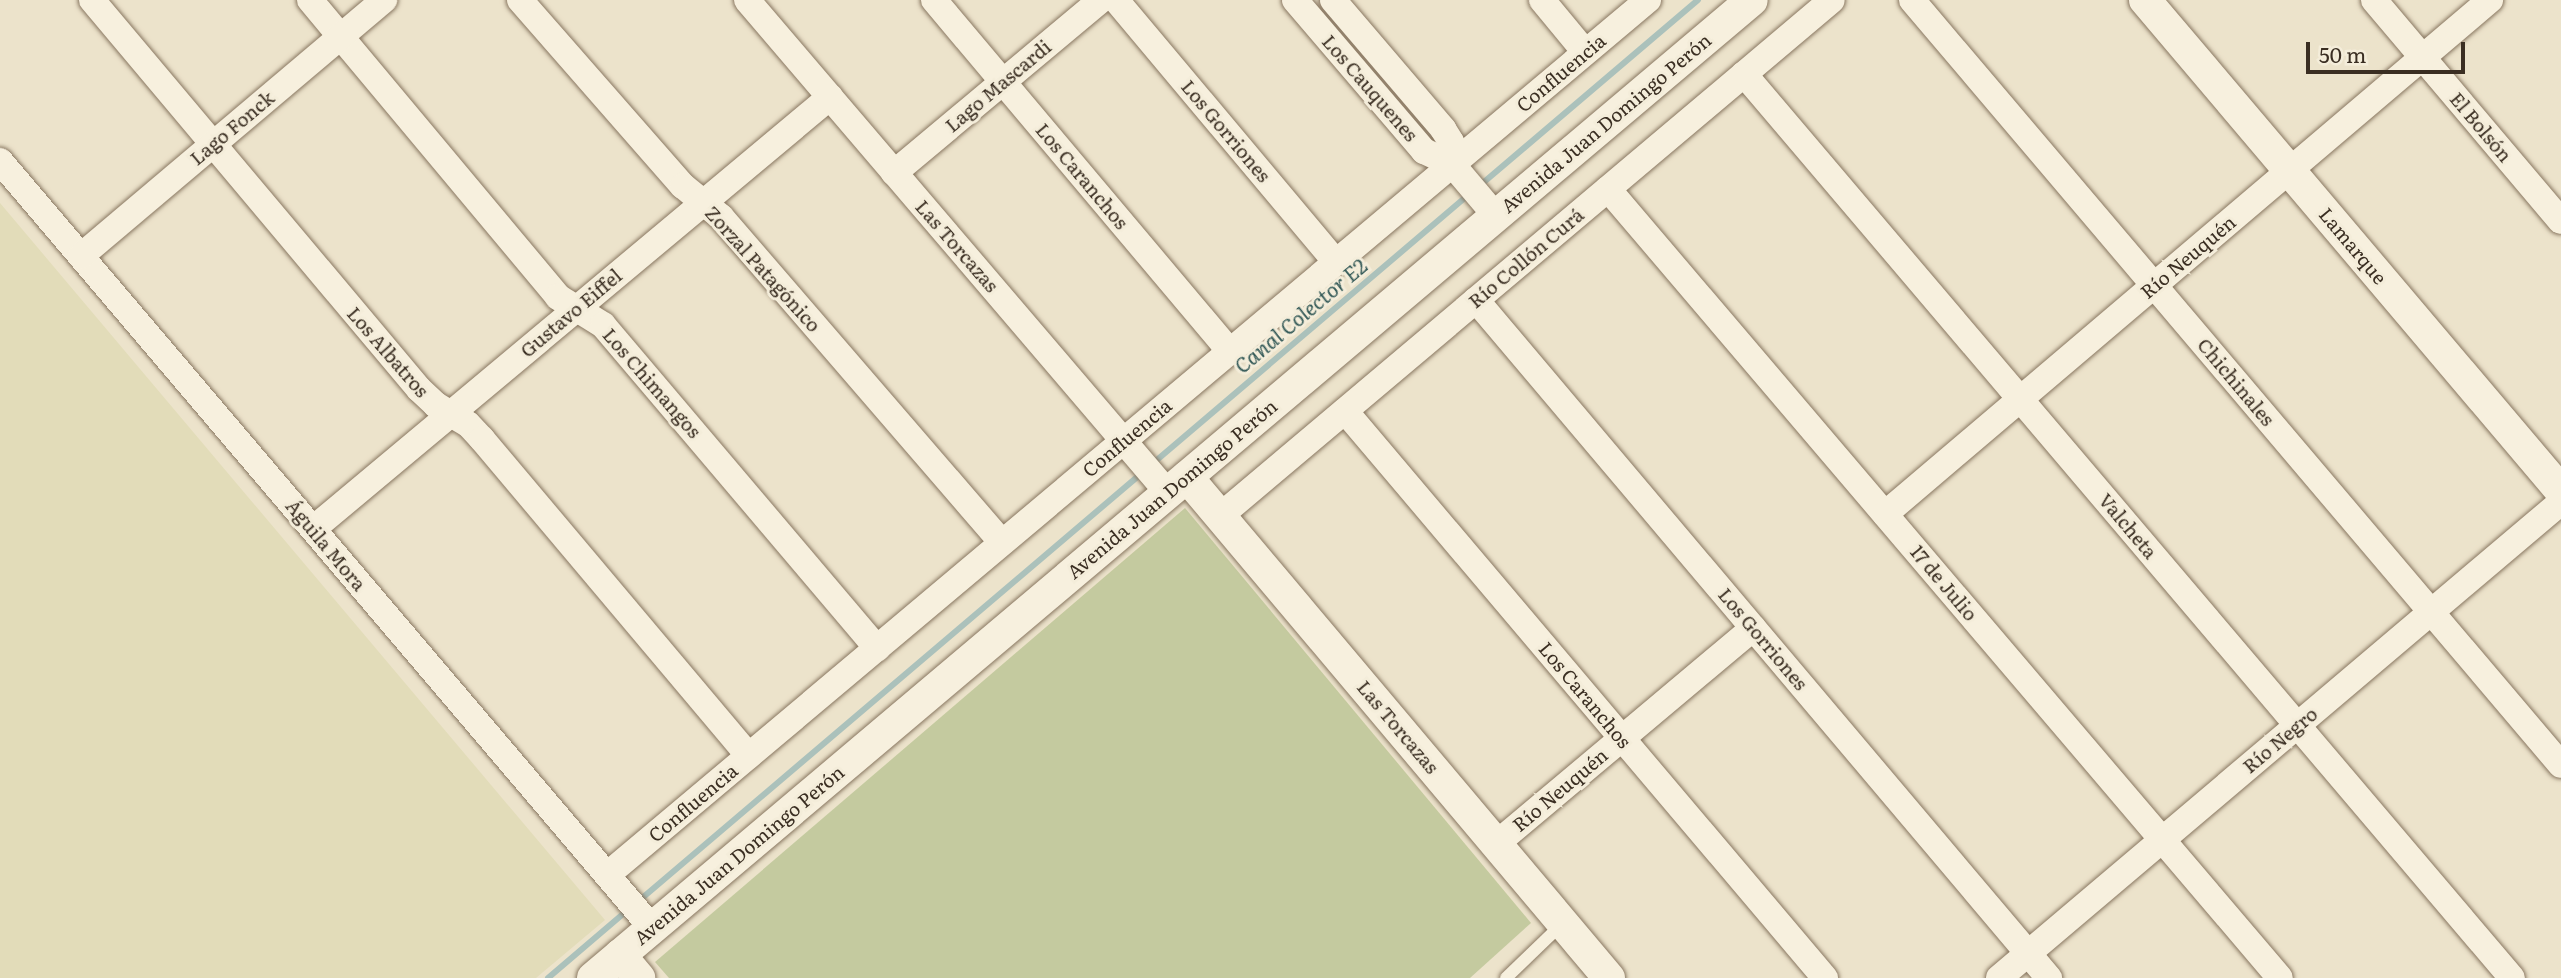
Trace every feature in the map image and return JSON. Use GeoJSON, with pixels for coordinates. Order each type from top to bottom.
{"type":"FeatureCollection","features":[{"type":"Feature","properties":{"kind":"street","name":"Los Albatros"},"geometry":{"type":"LineString","coordinates":[[92,0],[419,389],[482,439],[749,756]]}},
{"type":"Feature","properties":{"kind":"street","name":"Los Chimangos"},"geometry":{"type":"LineString","coordinates":[[310,0],[558,296],[603,326],[877,648]]}},
{"type":"Feature","properties":{"kind":"street","name":"Lago Fonck"},"geometry":{"type":"LineString","coordinates":[[80,256],[384,0]]}},
{"type":"Feature","properties":{"kind":"street","name":"Zorzal Patagónico"},"geometry":{"type":"LineString","coordinates":[[520,0],[683,186],[721,218],[1002,543]]}},
{"type":"Feature","properties":{"kind":"street","name":"Las Torcazas"},"geometry":{"type":"LineString","coordinates":[[747,0],[1124,441],[1220,516],[1609,978]]}},
{"type":"Feature","properties":{"kind":"street","name":"Los Caranchos"},"geometry":{"type":"LineString","coordinates":[[934,0],[1230,351]]}},
{"type":"Feature","properties":{"kind":"street","name":"Lago Mascardi"},"geometry":{"type":"LineString","coordinates":[[894,173],[1101,0]]}},
{"type":"Feature","properties":{"kind":"street","name":"Los Gorriones"},"geometry":{"type":"LineString","coordinates":[[1116,0],[1336,262]]}},
{"type":"Feature","properties":{"kind":"street","name":"Los Cauquenes"},"geometry":{"type":"LineString","coordinates":[[1294,0],[1424,152],[1452,164],[1496,216]]}},
{"type":"Feature","properties":{"kind":"street","name":"Los Cauquenes"},"geometry":{"type":"LineString","coordinates":[[1333,0],[1443,129],[1451,142],[1452,164]]}},
{"type":"Feature","properties":{"kind":"street"},"geometry":{"type":"LineString","coordinates":[[1542,0],[1585,52]]}},
{"type":"Feature","properties":{"kind":"street","name":"Confluencia"},"geometry":{"type":"LineString","coordinates":[[607,875],[1648,0]]}},
{"type":"Feature","properties":{"kind":"street","name":"Avenida Juan Domingo Perón"},"geometry":{"type":"LineString","coordinates":[[593,978],[629,967],[652,928],[1751,0]]}},
{"type":"Feature","properties":{"kind":"street","name":"Río Collón Curá"},"geometry":{"type":"LineString","coordinates":[[1220,516],[1832,0]]}},
{"type":"Feature","properties":{"kind":"street","name":"Chichinales"},"geometry":{"type":"LineString","coordinates":[[1912,0],[2561,765]]}},
{"type":"Feature","properties":{"kind":"street","name":"Lamarque"},"geometry":{"type":"LineString","coordinates":[[2145,0],[2561,491]]}},
{"type":"Feature","properties":{"kind":"street","name":"El Bolsón"},"geometry":{"type":"LineString","coordinates":[[2374,0],[2561,221]]}},
{"type":"Feature","properties":{"kind":"street","name":"Río Neuquén"},"geometry":{"type":"LineString","coordinates":[[1885,514],[2490,0]]}},
{"type":"Feature","properties":{"kind":"street","name":"Valcheta"},"geometry":{"type":"LineString","coordinates":[[1744,74],[2512,978]]}},
{"type":"Feature","properties":{"kind":"street","name":"Gustavo Eiffel"},"geometry":{"type":"LineString","coordinates":[[313,529],[830,97]]}},
{"type":"Feature","properties":{"kind":"street","name":"Águila Mora"},"geometry":{"type":"LineString","coordinates":[[0,161],[652,928]]}},
{"type":"Feature","properties":{"kind":"street","name":"17 de Julio"},"geometry":{"type":"LineString","coordinates":[[1608,189],[2280,978]]}},
{"type":"Feature","properties":{"kind":"street","name":"Los Gorriones"},"geometry":{"type":"LineString","coordinates":[[1476,300],[2049,978]]}},
{"type":"Feature","properties":{"kind":"street","name":"Los Caranchos"},"geometry":{"type":"LineString","coordinates":[[1345,411],[1825,978]]}},
{"type":"Feature","properties":{"kind":"street","name":"Río Negro"},"geometry":{"type":"LineString","coordinates":[[2000,978],[2561,502]]}},
{"type":"Feature","properties":{"kind":"street","name":"Río Neuquén"},"geometry":{"type":"LineString","coordinates":[[1496,844],[1753,628]]}},
{"type":"Feature","properties":{"kind":"lane"},"geometry":{"type":"LineString","coordinates":[[1506,978],[1563,923]]}},
{"type":"Feature","properties":{"kind":"shaded area"},"geometry":{"type":"Polygon","coordinates":[[[0,203],[605,920],[536,978],[0,978],[0,203]]]}},
{"type":"Feature","properties":{"kind":"green space"},"geometry":{"type":"Polygon","coordinates":[[[1185,508],[1531,923],[1470,978],[669,978],[655,962],[1185,508]]]}},
{"type":"Feature","properties":{"kind":"waterway","name":"Canal Colector E2"},"geometry":{"type":"LineString","coordinates":[[1484,182],[1698,0]]}},
{"type":"Feature","properties":{"kind":"waterway","name":"Canal Colector E2"},"geometry":{"type":"LineString","coordinates":[[1158,459],[1465,198]]}},
{"type":"Feature","properties":{"kind":"waterway"},"geometry":{"type":"LineString","coordinates":[[641,899],[1136,478]]}},
{"type":"Feature","properties":{"kind":"waterway"},"geometry":{"type":"LineString","coordinates":[[548,978],[623,914]]}}]}
